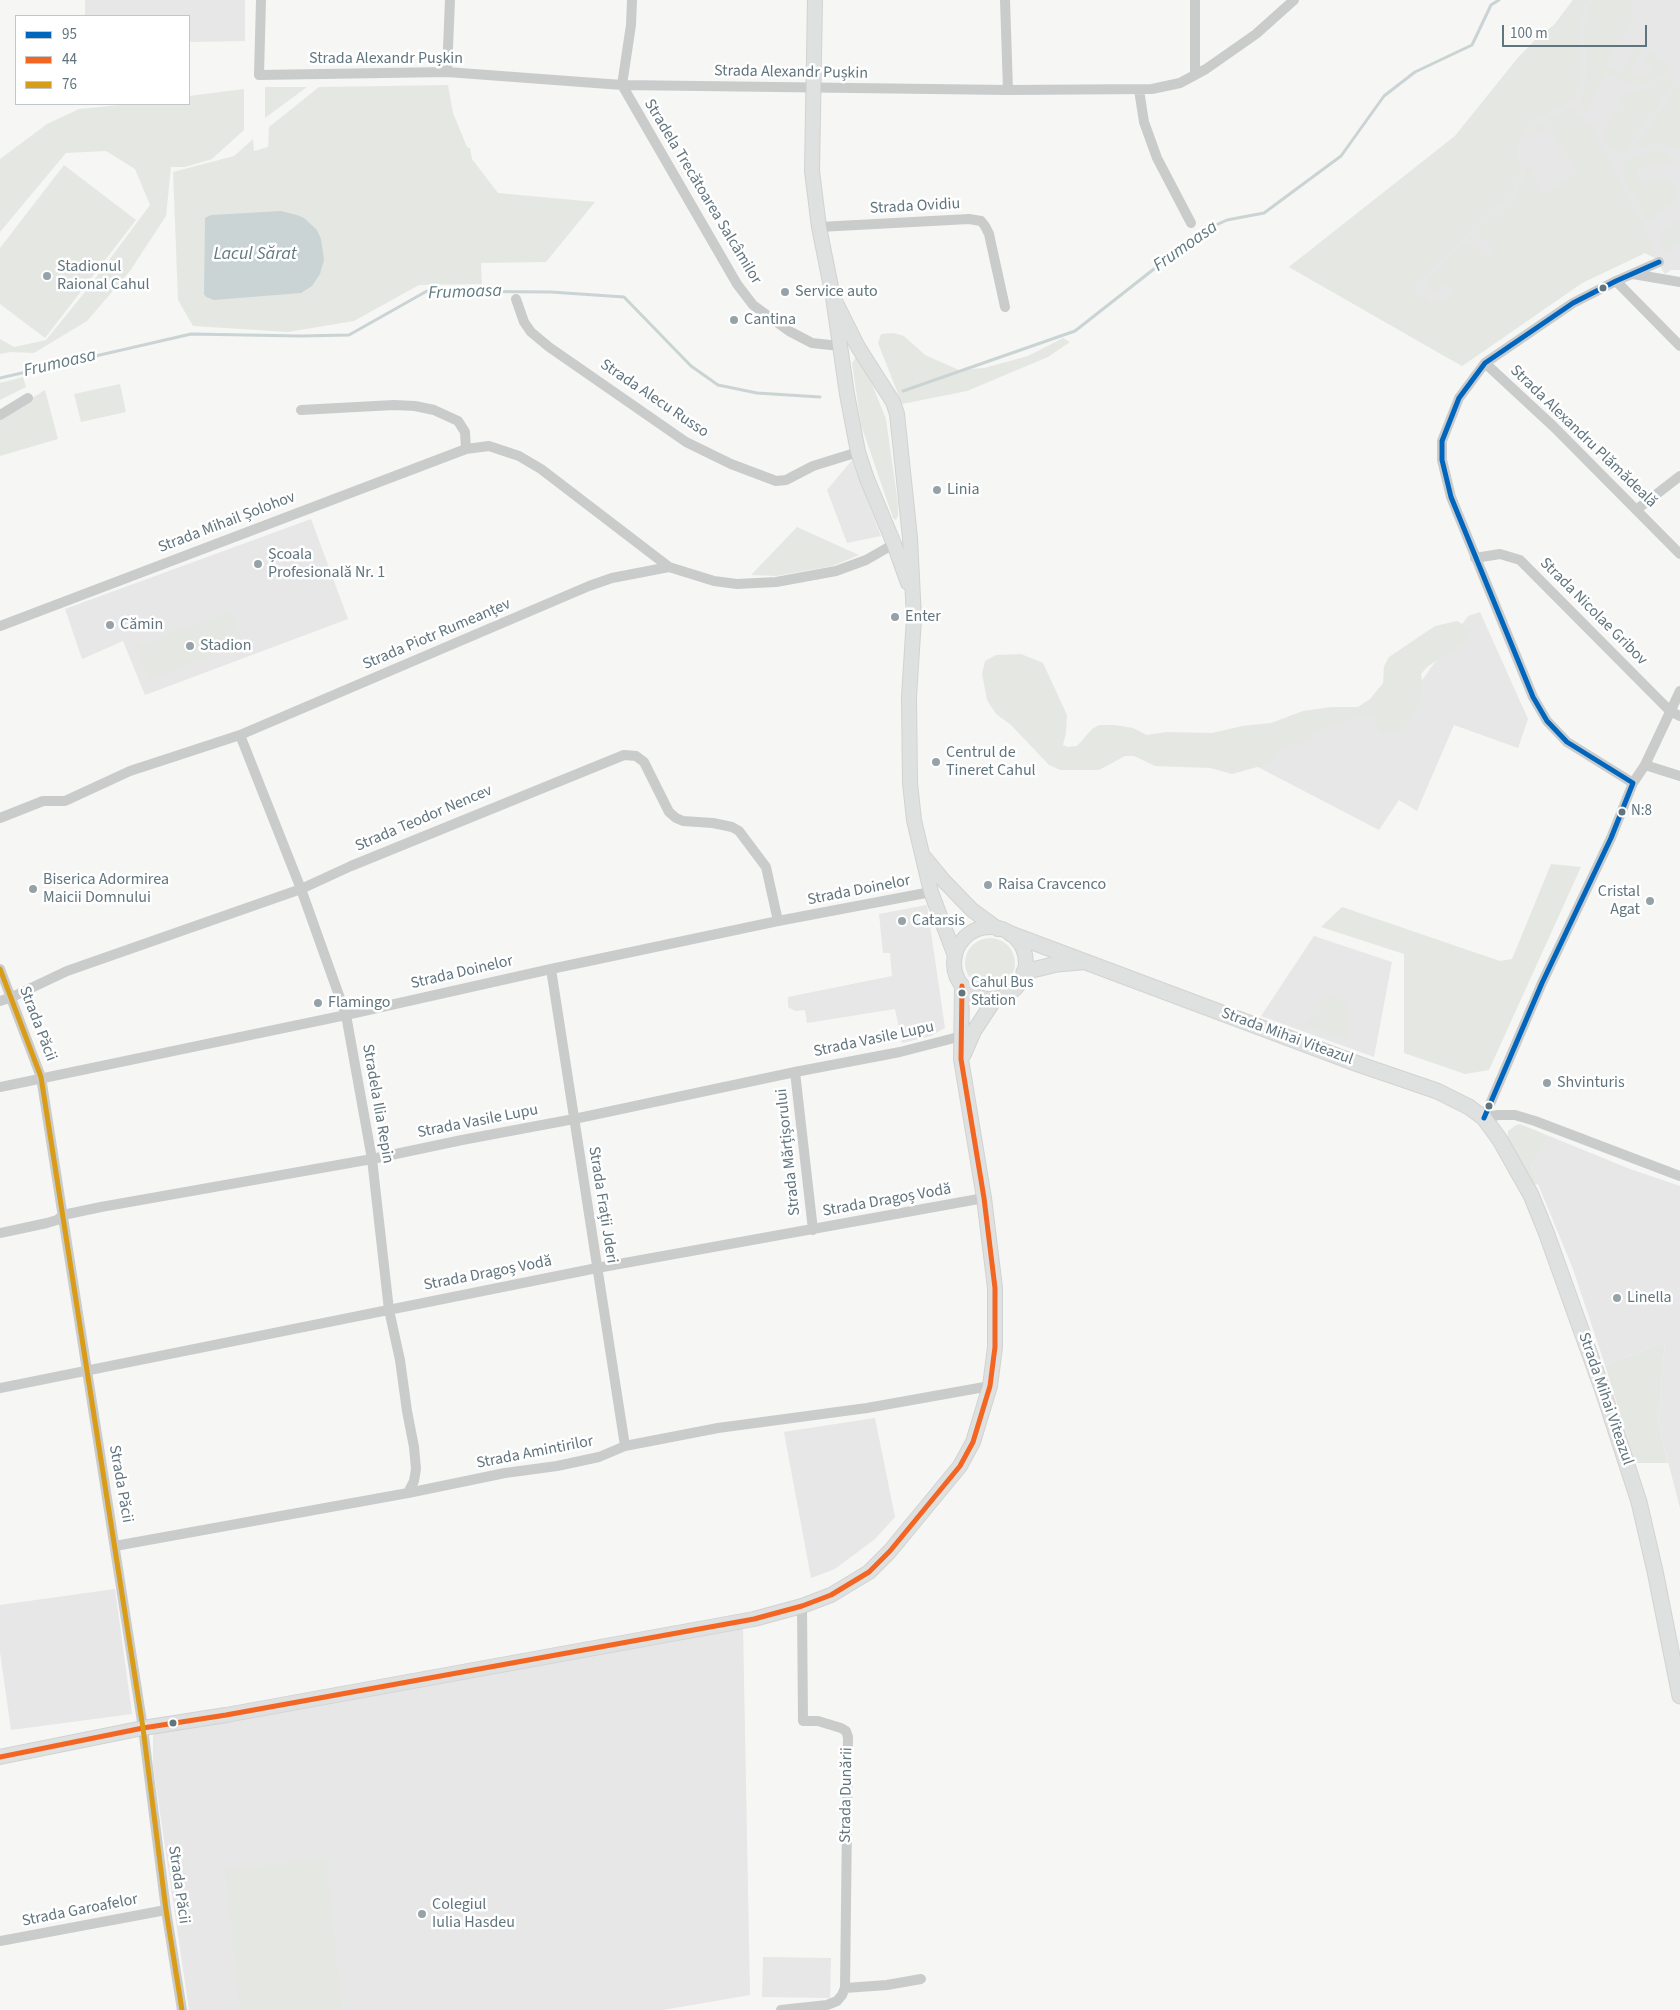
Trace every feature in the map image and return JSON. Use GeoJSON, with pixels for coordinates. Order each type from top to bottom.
{"type":"FeatureCollection","features":[{"type":"Feature","properties":{"kind":"main road"},"geometry":{"type":"LineString","coordinates":[[815,0],[812,171],[847,394],[858,452],[867,480],[894,544],[913,598]]}},
{"type":"Feature","properties":{"kind":"main road"},"geometry":{"type":"LineString","coordinates":[[833,297],[861,352],[895,408],[908,517],[914,618],[909,697],[908,763],[914,820],[931,892],[955,956]]}},
{"type":"Feature","properties":{"kind":"main road"},"geometry":{"type":"LineString","coordinates":[[841,352],[861,352]]}},
{"type":"Feature","properties":{"kind":"main road"},"geometry":{"type":"LineString","coordinates":[[883,520],[895,527],[900,526],[908,517]]}},
{"type":"Feature","properties":{"kind":"main road"},"geometry":{"type":"LineString","coordinates":[[921,854],[972,910],[1019,943],[1024,954],[1024,972],[1020,982],[1014,990],[1005,996],[995,999],[979,998],[962,986]]}},
{"type":"Feature","properties":{"kind":"main road"},"geometry":{"type":"LineString","coordinates":[[0,1757],[143,1728],[226,1715],[754,1619],[802,1606],[832,1595],[869,1572],[890,1551],[960,1466],[973,1442],[990,1386],[995,1347],[996,1318],[984,1198],[961,1059],[962,986],[955,972],[955,956],[959,945],[971,933],[981,929],[1004,932]]}},
{"type":"Feature","properties":{"kind":"main road","name":"Strada Mihai Viteazul"},"geometry":{"type":"LineString","coordinates":[[1004,932],[1330,1054],[1437,1091],[1470,1107],[1484,1118],[1500,1140],[1531,1195],[1603,1390],[1639,1502],[1680,1696]]}},
{"type":"Feature","properties":{"kind":"main road","name":"Strada Mihai Viteazul"},"geometry":{"type":"LineString","coordinates":[[1024,972],[1057,964],[1086,962]]}},
{"type":"Feature","properties":{"kind":"main road"},"geometry":{"type":"LineString","coordinates":[[961,1059],[974,1031],[995,999]]}},
{"type":"Feature","properties":{"kind":"street","name":"Strada Alexandr Pușkin"},"geometry":{"type":"LineString","coordinates":[[261,0],[259,75],[446,72],[622,85],[813,89],[1008,90],[1139,90],[1167,87],[1180,83],[1256,34],[1294,0]]}},
{"type":"Feature","properties":{"kind":"street"},"geometry":{"type":"LineString","coordinates":[[446,72],[450,0]]}},
{"type":"Feature","properties":{"kind":"street"},"geometry":{"type":"LineString","coordinates":[[622,85],[631,25],[632,0]]}},
{"type":"Feature","properties":{"kind":"street"},"geometry":{"type":"LineString","coordinates":[[1006,0],[1008,90]]}},
{"type":"Feature","properties":{"kind":"street"},"geometry":{"type":"LineString","coordinates":[[1195,0],[1195,75]]}},
{"type":"Feature","properties":{"kind":"street","name":"Stradela Trecătoarea Salcâmilor"},"geometry":{"type":"LineString","coordinates":[[622,85],[737,284],[753,304],[789,331],[812,343],[841,352]]}},
{"type":"Feature","properties":{"kind":"street"},"geometry":{"type":"LineString","coordinates":[[1139,90],[1144,122],[1157,158],[1191,223]]}},
{"type":"Feature","properties":{"kind":"street","name":"Strada Ovidiu"},"geometry":{"type":"LineString","coordinates":[[820,227],[970,219],[981,221],[986,226],[989,234],[1005,307]]}},
{"type":"Feature","properties":{"kind":"street"},"geometry":{"type":"LineString","coordinates":[[1633,783],[1567,742],[1547,721],[1533,698],[1475,558],[1446,478],[1442,460],[1442,441],[1459,398],[1485,363],[1574,303],[1616,281],[1659,262]]}},
{"type":"Feature","properties":{"kind":"street"},"geometry":{"type":"LineString","coordinates":[[1632,274],[1680,282]]}},
{"type":"Feature","properties":{"kind":"street"},"geometry":{"type":"LineString","coordinates":[[1616,281],[1680,346]]}},
{"type":"Feature","properties":{"kind":"street","name":"Strada Alecu Russo"},"geometry":{"type":"LineString","coordinates":[[516,299],[524,322],[532,332],[550,347],[686,442],[731,464],[776,481],[786,480],[813,466],[858,452]]}},
{"type":"Feature","properties":{"kind":"street","name":"Strada Alexandru Plămădeală"},"geometry":{"type":"LineString","coordinates":[[1485,363],[1554,427],[1680,554]]}},
{"type":"Feature","properties":{"kind":"street"},"geometry":{"type":"LineString","coordinates":[[0,415],[28,398]]}},
{"type":"Feature","properties":{"kind":"street"},"geometry":{"type":"LineString","coordinates":[[300,410],[394,405],[415,406],[434,410],[458,421],[465,432],[466,449]]}},
{"type":"Feature","properties":{"kind":"street","name":"Strada Mihail Șolohov"},"geometry":{"type":"LineString","coordinates":[[0,626],[466,449],[489,446],[519,456],[541,469],[669,567]]}},
{"type":"Feature","properties":{"kind":"street"},"geometry":{"type":"LineString","coordinates":[[1636,510],[1680,476]]}},
{"type":"Feature","properties":{"kind":"street","name":"Strada Piotr Rumeanțev"},"geometry":{"type":"LineString","coordinates":[[0,818],[43,802],[65,801],[130,771],[240,735],[589,586],[620,576],[669,567],[714,582],[737,584],[776,582],[836,571],[866,560],[894,544]]}},
{"type":"Feature","properties":{"kind":"street","name":"Strada Nicolae Gribov"},"geometry":{"type":"LineString","coordinates":[[1475,558],[1500,554],[1520,560],[1670,711],[1680,716]]}},
{"type":"Feature","properties":{"kind":"street"},"geometry":{"type":"LineString","coordinates":[[1484,1118],[1542,983],[1611,838],[1633,783],[1644,765],[1680,691]]}},
{"type":"Feature","properties":{"kind":"street","name":"Stradela Ilia Repin"},"geometry":{"type":"LineString","coordinates":[[240,735],[301,889],[346,1015],[372,1159],[389,1310],[400,1360],[414,1447],[416,1469],[414,1481],[408,1493]]}},
{"type":"Feature","properties":{"kind":"street","name":"Strada Teodor Nencev"},"geometry":{"type":"LineString","coordinates":[[5,999],[68,971],[301,889],[351,866],[519,796],[630,754],[644,762],[669,812],[676,818],[683,821],[713,823],[732,827],[739,831],[766,867],[778,921]]}},
{"type":"Feature","properties":{"kind":"street"},"geometry":{"type":"LineString","coordinates":[[1644,765],[1680,776]]}},
{"type":"Feature","properties":{"kind":"street","name":"Strada Doinelor"},"geometry":{"type":"LineString","coordinates":[[0,1086],[346,1015],[778,921],[931,892]]}},
{"type":"Feature","properties":{"kind":"street","name":"Strada Păcii"},"geometry":{"type":"LineString","coordinates":[[0,969],[5,999],[41,1077],[143,1728],[166,1910],[182,2010]]}},
{"type":"Feature","properties":{"kind":"street","name":"Strada Frații Jderi"},"geometry":{"type":"LineString","coordinates":[[551,969],[625,1446]]}},
{"type":"Feature","properties":{"kind":"street","name":"Strada Vasile Lupu"},"geometry":{"type":"LineString","coordinates":[[0,1233],[47,1223],[57,1220],[63,1215],[372,1159],[574,1119],[914,1049],[962,1036]]}},
{"type":"Feature","properties":{"kind":"street","name":"Strada Mărțișorului"},"geometry":{"type":"LineString","coordinates":[[795,1072],[813,1230]]}},
{"type":"Feature","properties":{"kind":"street"},"geometry":{"type":"LineString","coordinates":[[1484,1118],[1498,1115],[1514,1115],[1535,1121],[1680,1176]]}},
{"type":"Feature","properties":{"kind":"street","name":"Strada Dragoș Vodă"},"geometry":{"type":"LineString","coordinates":[[0,1388],[596,1268],[984,1198]]}},
{"type":"Feature","properties":{"kind":"street","name":"Strada Amintirilor"},"geometry":{"type":"LineString","coordinates":[[115,1546],[599,1457],[625,1446],[718,1428],[851,1411],[990,1386]]}},
{"type":"Feature","properties":{"kind":"street","name":"Strada Dunării"},"geometry":{"type":"LineString","coordinates":[[802,1606],[803,1720],[818,1721],[841,1728],[846,1731],[848,1737],[845,1988]]}},
{"type":"Feature","properties":{"kind":"street","name":"Strada Garoafelor"},"geometry":{"type":"LineString","coordinates":[[0,1941],[166,1910]]}},
{"type":"Feature","properties":{"kind":"street"},"geometry":{"type":"LineString","coordinates":[[781,2010],[827,2005],[837,2001],[842,1996],[845,1988],[921,1979]]}},
{"type":"Feature","properties":{"kind":"shaded area"},"geometry":{"type":"Polygon","coordinates":[[[85,0],[245,0],[245,41],[190,42],[190,15],[85,15],[85,0]]]}},
{"type":"Feature","properties":{"kind":"shaded area"},"geometry":{"type":"Polygon","coordinates":[[[1573,0],[1680,0],[1680,270],[1671,270],[1665,274],[1655,258],[1645,253],[1582,283],[1462,366],[1289,267],[1455,136],[1517,59],[1534,41],[1554,25],[1573,0]]]}},
{"type":"Feature","properties":{"kind":"shaded area"},"geometry":{"type":"Polygon","coordinates":[[[1573,0],[1590,0],[1584,6],[1578,30],[1581,87],[1575,98],[1570,103],[1535,120],[1526,129],[1518,140],[1517,154],[1521,173],[1513,192],[1411,287],[1431,305],[1435,301],[1444,301],[1454,293],[1449,286],[1444,284],[1439,290],[1435,291],[1426,282],[1488,221],[1513,199],[1524,178],[1526,165],[1544,195],[1579,173],[1550,128],[1554,126],[1550,120],[1542,125],[1545,131],[1536,132],[1533,128],[1569,108],[1575,110],[1575,114],[1590,124],[1647,234],[1655,258],[1645,253],[1582,283],[1462,366],[1289,267],[1455,136],[1517,59],[1534,41],[1554,25],[1573,0]],[[1478,232],[1469,241],[1487,260],[1496,251],[1478,232]]]}},
{"type":"Feature","properties":{"kind":"shaded area"},"geometry":{"type":"Polygon","coordinates":[[[1597,0],[1632,0],[1630,10],[1636,13],[1605,64],[1621,73],[1639,43],[1644,46],[1629,73],[1646,78],[1652,68],[1652,66],[1645,62],[1649,52],[1663,63],[1669,74],[1635,88],[1636,85],[1628,80],[1626,83],[1613,75],[1611,77],[1606,74],[1585,109],[1582,108],[1581,100],[1585,86],[1587,58],[1584,30],[1589,9],[1597,0]]]}},
{"type":"Feature","properties":{"kind":"shaded area"},"geometry":{"type":"Polygon","coordinates":[[[1670,76],[1673,83],[1625,150],[1620,152],[1612,150],[1604,137],[1608,125],[1628,91],[1631,93],[1670,76]]]}},
{"type":"Feature","properties":{"kind":"shaded area"},"geometry":{"type":"Polygon","coordinates":[[[1680,83],[1680,148],[1656,144],[1634,150],[1680,83]]]}},
{"type":"Feature","properties":{"kind":"shaded area"},"geometry":{"type":"Polygon","coordinates":[[[448,85],[453,113],[467,147],[470,148],[472,159],[498,193],[595,202],[546,262],[481,263],[482,284],[419,285],[354,321],[288,332],[193,326],[178,300],[173,172],[234,156],[253,139],[254,151],[268,147],[269,127],[319,87],[448,85]]]}},
{"type":"Feature","properties":{"kind":"shaded area"},"geometry":{"type":"Polygon","coordinates":[[[265,87],[307,87],[265,118],[265,87]]]}},
{"type":"Feature","properties":{"kind":"shaded area"},"geometry":{"type":"Polygon","coordinates":[[[244,89],[244,130],[212,159],[185,167],[171,167],[166,216],[130,271],[87,321],[34,353],[10,352],[0,354],[0,339],[14,347],[46,340],[89,287],[150,205],[135,169],[106,151],[66,153],[0,232],[0,159],[47,124],[79,109],[120,105],[190,105],[190,96],[244,89]]]}},
{"type":"Feature","properties":{"kind":"shaded area"},"geometry":{"type":"Polygon","coordinates":[[[1655,150],[1666,152],[1674,162],[1667,164],[1655,163],[1639,168],[1637,175],[1645,185],[1657,178],[1666,179],[1675,187],[1676,195],[1675,200],[1649,220],[1646,218],[1625,179],[1622,167],[1625,160],[1655,150]]]}},
{"type":"Feature","properties":{"kind":"shaded area","name":"Stadionul Raional Cahul"},"geometry":{"type":"Polygon","coordinates":[[[64,165],[136,220],[45,338],[0,304],[0,248],[64,165]]]}},
{"type":"Feature","properties":{"kind":"shaded area"},"geometry":{"type":"Polygon","coordinates":[[[1680,218],[1680,241],[1664,252],[1661,247],[1661,236],[1665,230],[1680,218]]]}},
{"type":"Feature","properties":{"kind":"shaded area"},"geometry":{"type":"Polygon","coordinates":[[[894,333],[904,336],[925,355],[959,370],[984,368],[1028,356],[1063,338],[1070,342],[1048,357],[967,391],[902,404],[878,343],[881,334],[894,333]]]}},
{"type":"Feature","properties":{"kind":"shaded area"},"geometry":{"type":"Polygon","coordinates":[[[856,357],[862,359],[886,419],[898,504],[896,520],[893,518],[861,425],[852,363],[856,357]]]}},
{"type":"Feature","properties":{"kind":"shaded area"},"geometry":{"type":"Polygon","coordinates":[[[23,377],[26,387],[0,400],[0,383],[23,377]]]}},
{"type":"Feature","properties":{"kind":"shaded area"},"geometry":{"type":"Polygon","coordinates":[[[120,384],[126,412],[81,422],[74,394],[120,384]]]}},
{"type":"Feature","properties":{"kind":"shaded area"},"geometry":{"type":"Polygon","coordinates":[[[45,390],[58,439],[0,456],[0,418],[45,390]]]}},
{"type":"Feature","properties":{"kind":"shaded area"},"geometry":{"type":"Polygon","coordinates":[[[852,460],[881,536],[847,543],[827,490],[852,460]]]}},
{"type":"Feature","properties":{"kind":"shaded area","name":"Școala Profesională Nr. 1"},"geometry":{"type":"Polygon","coordinates":[[[311,519],[348,619],[145,695],[123,641],[82,659],[65,609],[311,519]]]}},
{"type":"Feature","properties":{"kind":"shaded area"},"geometry":{"type":"Polygon","coordinates":[[[797,527],[859,555],[833,566],[776,576],[751,575],[797,527]]]}},
{"type":"Feature","properties":{"kind":"shaded area","name":"Stadion"},"geometry":{"type":"Polygon","coordinates":[[[231,611],[243,644],[150,680],[137,647],[231,611]]]}},
{"type":"Feature","properties":{"kind":"shaded area"},"geometry":{"type":"Polygon","coordinates":[[[1480,612],[1528,719],[1518,748],[1454,725],[1417,811],[1399,800],[1379,830],[1254,765],[1296,731],[1413,693],[1468,616],[1480,612]]]}},
{"type":"Feature","properties":{"kind":"shaded area"},"geometry":{"type":"Polygon","coordinates":[[[1457,621],[1471,629],[1466,641],[1427,667],[1421,674],[1423,688],[1420,704],[1401,731],[1381,734],[1373,717],[1356,717],[1320,730],[1301,742],[1280,748],[1268,764],[1232,774],[1210,768],[1155,766],[1134,756],[1125,756],[1099,770],[1060,770],[1049,765],[1011,725],[996,714],[987,700],[982,674],[985,661],[996,655],[1021,654],[1043,663],[1067,715],[1063,745],[1068,747],[1077,746],[1092,729],[1099,725],[1133,728],[1147,735],[1166,732],[1212,733],[1242,726],[1271,723],[1303,711],[1331,707],[1358,707],[1370,699],[1383,683],[1384,666],[1389,657],[1435,626],[1457,621]]]}},
{"type":"Feature","properties":{"kind":"shaded area"},"geometry":{"type":"Polygon","coordinates":[[[1551,864],[1581,867],[1489,1070],[1465,1074],[1404,1053],[1404,954],[1321,927],[1342,907],[1500,961],[1512,959],[1551,864]]]}},
{"type":"Feature","properties":{"kind":"shaded area"},"geometry":{"type":"Polygon","coordinates":[[[927,905],[945,1028],[931,1036],[902,1043],[895,1009],[807,1023],[805,1010],[795,1011],[788,1007],[788,997],[892,976],[890,953],[883,953],[879,914],[927,905]]]}},
{"type":"Feature","properties":{"kind":"shaded area"},"geometry":{"type":"Polygon","coordinates":[[[1314,936],[1392,962],[1374,1057],[1261,1016],[1314,936]]]}},
{"type":"Feature","properties":{"kind":"shaded area"},"geometry":{"type":"Polygon","coordinates":[[[985,938],[995,938],[1008,945],[1015,958],[1015,968],[1008,981],[995,988],[985,988],[976,984],[969,977],[965,968],[965,958],[969,949],[976,942],[985,938]]]}},
{"type":"Feature","properties":{"kind":"shaded area"},"geometry":{"type":"Polygon","coordinates":[[[1328,995],[1347,1002],[1349,1040],[1304,1024],[1328,995]]]}},
{"type":"Feature","properties":{"kind":"shaded area"},"geometry":{"type":"Polygon","coordinates":[[[1520,1124],[1549,1136],[1531,1167],[1538,1184],[1532,1186],[1508,1141],[1508,1131],[1520,1124]]]}},
{"type":"Feature","properties":{"kind":"shaded area"},"geometry":{"type":"Polygon","coordinates":[[[1549,1136],[1630,1169],[1680,1186],[1680,1508],[1658,1423],[1665,1342],[1605,1365],[1573,1269],[1531,1167],[1549,1136]]]}},
{"type":"Feature","properties":{"kind":"shaded area"},"geometry":{"type":"Polygon","coordinates":[[[1665,1342],[1658,1423],[1668,1463],[1635,1463],[1605,1365],[1665,1342]]]}},
{"type":"Feature","properties":{"kind":"shaded area"},"geometry":{"type":"Polygon","coordinates":[[[875,1418],[895,1517],[875,1539],[835,1569],[811,1578],[784,1432],[875,1418]]]}},
{"type":"Feature","properties":{"kind":"shaded area"},"geometry":{"type":"Polygon","coordinates":[[[115,1589],[132,1714],[11,1730],[0,1652],[0,1605],[115,1589]]]}},
{"type":"Feature","properties":{"kind":"shaded area"},"geometry":{"type":"Polygon","coordinates":[[[743,1627],[750,1995],[663,2010],[189,2010],[153,1765],[153,1734],[743,1627]]]}},
{"type":"Feature","properties":{"kind":"shaded area"},"geometry":{"type":"Polygon","coordinates":[[[326,1858],[342,2010],[240,2010],[225,1870],[326,1858]]]}},
{"type":"Feature","properties":{"kind":"shaded area"},"geometry":{"type":"Polygon","coordinates":[[[763,1957],[831,1958],[830,1998],[762,1997],[763,1957]]]}},
{"type":"Feature","properties":{"kind":"water","name":"Lacul Sărat"},"geometry":{"type":"Polygon","coordinates":[[[281,211],[304,218],[317,230],[321,239],[324,260],[320,274],[312,286],[301,293],[214,300],[206,297],[204,294],[205,218],[211,215],[281,211]]]}},
{"type":"Feature","properties":{"kind":"waterway","name":"Frumoasa"},"geometry":{"type":"LineString","coordinates":[[903,391],[1075,331],[1201,232],[1227,220],[1264,213],[1341,156],[1384,96],[1415,72],[1472,45],[1491,5],[1499,0]]}},
{"type":"Feature","properties":{"kind":"waterway","name":"Frumoasa"},"geometry":{"type":"LineString","coordinates":[[0,378],[191,334],[349,335],[427,291],[551,292],[624,297],[691,366],[718,385],[757,393],[820,397]]}},
{"type":"Feature","properties":{"kind":"transit line","name":"95"},"geometry":{"type":"LineString","coordinates":[[1484,1118],[1542,983],[1611,838],[1633,783],[1567,742],[1547,721],[1533,697],[1451,497],[1442,460],[1442,441],[1459,398],[1485,363],[1573,303],[1659,262]]}},
{"type":"Feature","properties":{"kind":"transit line","name":"76"},"geometry":{"type":"LineString","coordinates":[[0,969],[41,1077],[143,1728],[166,1910],[182,2010]]}},
{"type":"Feature","properties":{"kind":"transit line","name":"44"},"geometry":{"type":"LineString","coordinates":[[0,1757],[143,1728],[226,1715],[754,1619],[802,1606],[831,1595],[869,1572],[890,1551],[960,1466],[973,1442],[990,1386],[995,1347],[995,1288],[984,1198],[961,1059],[962,986]]}},
{"type":"Feature","properties":{"kind":"place","name":"Stadionul Raional Cahul"},"geometry":{"type":"Point","coordinates":[47,276]}},
{"type":"Feature","properties":{"kind":"place","name":"Service auto"},"geometry":{"type":"Point","coordinates":[785,292]}},
{"type":"Feature","properties":{"kind":"place","name":"Cantina"},"geometry":{"type":"Point","coordinates":[734,320]}},
{"type":"Feature","properties":{"kind":"place","name":"Linia"},"geometry":{"type":"Point","coordinates":[937,490]}},
{"type":"Feature","properties":{"kind":"place","name":"Școala Profesională Nr. 1"},"geometry":{"type":"Point","coordinates":[258,564]}},
{"type":"Feature","properties":{"kind":"place","name":"Enter"},"geometry":{"type":"Point","coordinates":[895,617]}},
{"type":"Feature","properties":{"kind":"place","name":"Cămin"},"geometry":{"type":"Point","coordinates":[110,625]}},
{"type":"Feature","properties":{"kind":"place","name":"Stadion"},"geometry":{"type":"Point","coordinates":[190,646]}},
{"type":"Feature","properties":{"kind":"place","name":"Centrul de Tineret Cahul"},"geometry":{"type":"Point","coordinates":[936,762]}},
{"type":"Feature","properties":{"kind":"place","name":"N:8"},"geometry":{"type":"Point","coordinates":[1622,812]}},
{"type":"Feature","properties":{"kind":"place","name":"Raisa Cravcenco"},"geometry":{"type":"Point","coordinates":[988,885]}},
{"type":"Feature","properties":{"kind":"place","name":"Biserica Adormirea Maicii Domnului"},"geometry":{"type":"Point","coordinates":[33,889]}},
{"type":"Feature","properties":{"kind":"place","name":"Cristal Agat"},"geometry":{"type":"Point","coordinates":[1650,901]}},
{"type":"Feature","properties":{"kind":"place","name":"Catarsis"},"geometry":{"type":"Point","coordinates":[902,921]}},
{"type":"Feature","properties":{"kind":"place","name":"Cahul Bus Station"},"geometry":{"type":"Point","coordinates":[962,993]}},
{"type":"Feature","properties":{"kind":"place","name":"Flamingo"},"geometry":{"type":"Point","coordinates":[318,1003]}},
{"type":"Feature","properties":{"kind":"place","name":"Shvinturis"},"geometry":{"type":"Point","coordinates":[1547,1083]}},
{"type":"Feature","properties":{"kind":"place","name":"Linella"},"geometry":{"type":"Point","coordinates":[1617,1298]}},
{"type":"Feature","properties":{"kind":"place","name":"Colegiul Iulia Hasdeu"},"geometry":{"type":"Point","coordinates":[422,1914]}}]}
